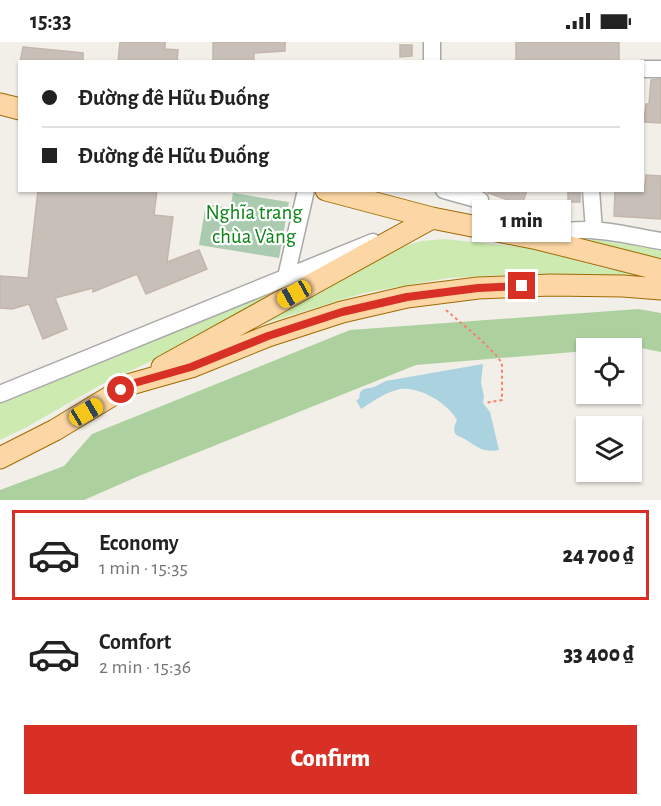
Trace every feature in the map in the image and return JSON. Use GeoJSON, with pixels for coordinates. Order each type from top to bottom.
{"type":"FeatureCollection","features":[{"type":"Feature","properties":{"kind":"main road"},"geometry":{"type":"LineString","coordinates":[[0,104],[18,108]]}},
{"type":"Feature","properties":{"kind":"main road"},"geometry":{"type":"LineString","coordinates":[[334,192],[432,218],[538,239],[661,270]]}},
{"type":"Feature","properties":{"kind":"main road"},"geometry":{"type":"LineString","coordinates":[[0,458],[55,430],[131,384],[432,218]]}},
{"type":"Feature","properties":{"kind":"main road"},"geometry":{"type":"LineString","coordinates":[[131,384],[191,367],[268,336],[342,312],[407,297],[478,288],[542,285],[661,289]]}},
{"type":"Feature","properties":{"kind":"street"},"geometry":{"type":"LineString","coordinates":[[432,42],[432,60]]}},
{"type":"Feature","properties":{"kind":"street"},"geometry":{"type":"LineString","coordinates":[[644,68],[661,63]]}},
{"type":"Feature","properties":{"kind":"street"},"geometry":{"type":"LineString","coordinates":[[286,277],[306,192]]}},
{"type":"Feature","properties":{"kind":"street"},"geometry":{"type":"LineString","coordinates":[[459,192],[482,195],[471,225]]}},
{"type":"Feature","properties":{"kind":"street"},"geometry":{"type":"LineString","coordinates":[[591,192],[594,230]]}},
{"type":"Feature","properties":{"kind":"street"},"geometry":{"type":"LineString","coordinates":[[0,394],[432,218]]}},
{"type":"Feature","properties":{"kind":"street"},"geometry":{"type":"LineString","coordinates":[[538,239],[563,231],[579,229],[661,241]]}},
{"type":"Feature","properties":{"kind":"path"},"geometry":{"type":"LineString","coordinates":[[442,292],[445,309],[481,340],[502,363],[502,400],[485,403]]}},
{"type":"Feature","properties":{"kind":"green space","name":"Nghĩa trang chùa Vàng"},"geometry":{"type":"Polygon","coordinates":[[[233,193],[289,202],[279,258],[199,245],[206,204],[230,208],[233,193]]]}},
{"type":"Feature","properties":{"kind":"green space"},"geometry":{"type":"Polygon","coordinates":[[[445,239],[529,248],[603,268],[661,279],[524,274],[448,278],[364,293],[233,333],[399,248],[421,241],[445,239]]]}},
{"type":"Feature","properties":{"kind":"green space"},"geometry":{"type":"Polygon","coordinates":[[[592,239],[661,250],[661,260],[592,243],[592,239]]]}},
{"type":"Feature","properties":{"kind":"green space"},"geometry":{"type":"Polygon","coordinates":[[[308,276],[169,353],[104,383],[0,440],[0,402],[308,276]]]}},
{"type":"Feature","properties":{"kind":"green space"},"geometry":{"type":"Polygon","coordinates":[[[638,309],[661,313],[661,352],[642,348],[642,338],[576,338],[576,352],[416,365],[84,500],[0,500],[0,490],[64,466],[92,434],[350,330],[638,309]]]}},
{"type":"Feature","properties":{"kind":"water"},"geometry":{"type":"Polygon","coordinates":[[[483,364],[481,383],[483,403],[490,412],[499,450],[483,450],[457,435],[454,430],[457,420],[453,414],[440,402],[416,390],[395,390],[361,409],[356,400],[359,399],[360,392],[364,389],[386,381],[483,364]]]}},
{"type":"Feature","properties":{"kind":"building"},"geometry":{"type":"Polygon","coordinates":[[[120,42],[165,42],[165,49],[178,50],[177,60],[118,60],[120,42]]]}},
{"type":"Feature","properties":{"kind":"building"},"geometry":{"type":"Polygon","coordinates":[[[213,42],[285,42],[285,51],[254,53],[254,60],[213,60],[213,42]]]}},
{"type":"Feature","properties":{"kind":"building"},"geometry":{"type":"Polygon","coordinates":[[[516,42],[619,42],[619,60],[516,60],[516,42]]]}},
{"type":"Feature","properties":{"kind":"building"},"geometry":{"type":"Polygon","coordinates":[[[400,45],[412,45],[412,56],[400,57],[400,45]]]}},
{"type":"Feature","properties":{"kind":"building"},"geometry":{"type":"Polygon","coordinates":[[[23,47],[83,53],[83,60],[20,60],[23,47]]]}},
{"type":"Feature","properties":{"kind":"building"},"geometry":{"type":"Polygon","coordinates":[[[661,79],[661,123],[644,122],[646,104],[649,104],[651,80],[661,79]]]}},
{"type":"Feature","properties":{"kind":"building"},"geometry":{"type":"Polygon","coordinates":[[[646,175],[661,176],[661,219],[614,216],[615,192],[644,192],[646,175]]]}},
{"type":"Feature","properties":{"kind":"building"},"geometry":{"type":"Polygon","coordinates":[[[38,192],[157,192],[154,215],[173,217],[167,262],[199,250],[207,269],[146,294],[137,274],[93,292],[93,288],[55,298],[67,329],[43,339],[29,304],[12,309],[0,308],[0,276],[28,278],[38,192]]]}},
{"type":"Feature","properties":{"kind":"building"},"geometry":{"type":"Polygon","coordinates":[[[488,192],[526,192],[522,205],[488,192]]]}},
{"type":"Feature","properties":{"kind":"building"},"geometry":{"type":"Polygon","coordinates":[[[568,192],[580,192],[580,202],[568,202],[568,192]]]}},
{"type":"Feature","properties":{"kind":"route"},"geometry":{"type":"LineString","coordinates":[[121,390],[131,384],[191,367],[268,336],[376,303],[478,288],[522,286]]}}]}
